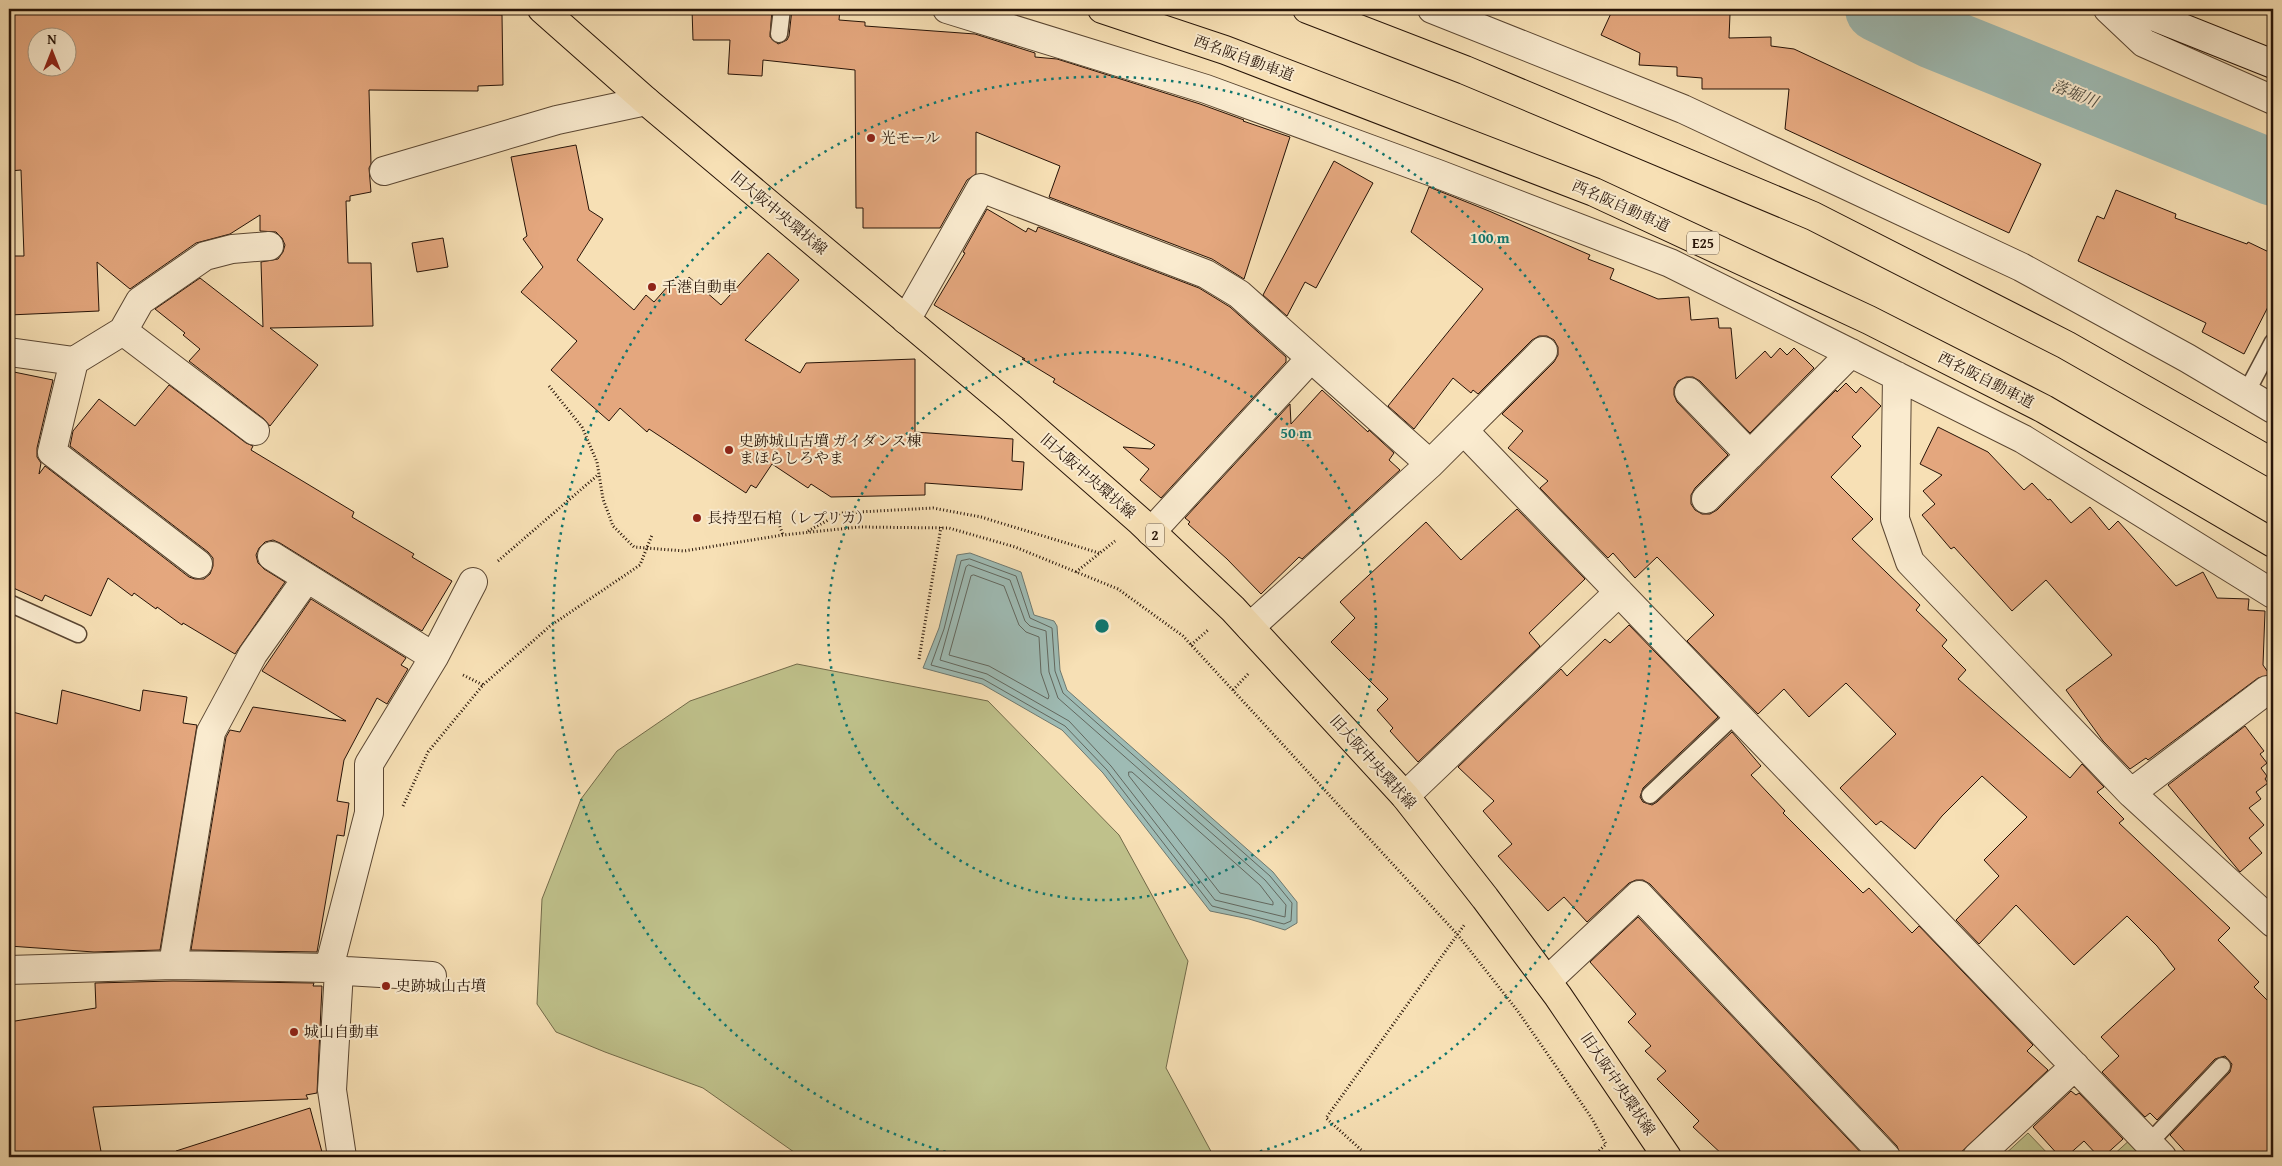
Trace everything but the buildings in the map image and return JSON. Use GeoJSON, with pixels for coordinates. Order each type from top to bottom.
{"type":"FeatureCollection","features":[{"type":"Feature","properties":{"kind":"main road","name":"旧大阪中央環状線"},"geometry":{"type":"LineString","coordinates":[[542,9],[646,101],[906,320],[1151,532],[1250,627],[1405,796],[1547,981],[1667,1157]]}},
{"type":"Feature","properties":{"kind":"main road","name":"西名阪自動車道"},"geometry":{"type":"LineString","coordinates":[[1102,9],[1225,50],[1594,192],[1869,320],[2044,409],[2273,543]]}},
{"type":"Feature","properties":{"kind":"main road"},"geometry":{"type":"LineString","coordinates":[[1307,9],[1465,70],[1814,216],[2066,345],[2273,464]]}},
{"type":"Feature","properties":{"kind":"street"},"geometry":{"type":"LineString","coordinates":[[947,9],[1206,89],[1447,177],[1670,263],[2023,439],[2273,594]]}},
{"type":"Feature","properties":{"kind":"street"},"geometry":{"type":"LineString","coordinates":[[1432,9],[1683,109],[2021,267],[2273,408]]}},
{"type":"Feature","properties":{"kind":"street"},"geometry":{"type":"LineString","coordinates":[[2108,9],[2144,43],[2273,100]]}},
{"type":"Feature","properties":{"kind":"street"},"geometry":{"type":"LineString","coordinates":[[2135,9],[2273,64]]}},
{"type":"Feature","properties":{"kind":"street"},"geometry":{"type":"LineString","coordinates":[[384,171],[557,120],[646,101]]}},
{"type":"Feature","properties":{"kind":"street"},"geometry":{"type":"LineString","coordinates":[[906,320],[980,188],[1206,274],[1239,294],[1430,464]]}},
{"type":"Feature","properties":{"kind":"street"},"geometry":{"type":"LineString","coordinates":[[9,352],[74,360],[124,331],[140,301],[206,256],[232,249],[269,246]]}},
{"type":"Feature","properties":{"kind":"street"},"geometry":{"type":"LineString","coordinates":[[124,331],[255,430]]}},
{"type":"Feature","properties":{"kind":"street"},"geometry":{"type":"LineString","coordinates":[[1250,627],[1430,464],[1543,351]]}},
{"type":"Feature","properties":{"kind":"street"},"geometry":{"type":"LineString","coordinates":[[1706,499],[1851,353]]}},
{"type":"Feature","properties":{"kind":"street"},"geometry":{"type":"LineString","coordinates":[[1151,532],[1311,358]]}},
{"type":"Feature","properties":{"kind":"street"},"geometry":{"type":"LineString","coordinates":[[74,360],[52,452],[198,564]]}},
{"type":"Feature","properties":{"kind":"street"},"geometry":{"type":"LineString","coordinates":[[1897,376],[1894,519],[1910,562],[2130,793],[2273,923]]}},
{"type":"Feature","properties":{"kind":"street"},"geometry":{"type":"LineString","coordinates":[[1689,392],[1750,456]]}},
{"type":"Feature","properties":{"kind":"street"},"geometry":{"type":"LineString","coordinates":[[1464,430],[2156,1150]]}},
{"type":"Feature","properties":{"kind":"street"},"geometry":{"type":"LineString","coordinates":[[272,556],[434,658]]}},
{"type":"Feature","properties":{"kind":"street"},"geometry":{"type":"LineString","coordinates":[[173,965],[210,732],[253,654],[307,578]]}},
{"type":"Feature","properties":{"kind":"street"},"geometry":{"type":"LineString","coordinates":[[342,1157],[332,1090],[334,970],[369,813],[369,764],[434,658],[473,582]]}},
{"type":"Feature","properties":{"kind":"street"},"geometry":{"type":"LineString","coordinates":[[1405,796],[1619,592]]}},
{"type":"Feature","properties":{"kind":"street"},"geometry":{"type":"LineString","coordinates":[[2130,793],[2268,690]]}},
{"type":"Feature","properties":{"kind":"street"},"geometry":{"type":"LineString","coordinates":[[1547,981],[1639,895],[1886,1157]]}},
{"type":"Feature","properties":{"kind":"street"},"geometry":{"type":"LineString","coordinates":[[9,970],[173,965],[334,970],[432,976]]}},
{"type":"Feature","properties":{"kind":"street"},"geometry":{"type":"LineString","coordinates":[[1977,1157],[2075,1066]]}},
{"type":"Feature","properties":{"kind":"lane"},"geometry":{"type":"LineString","coordinates":[[779,34],[782,9]]}},
{"type":"Feature","properties":{"kind":"lane"},"geometry":{"type":"LineString","coordinates":[[2246,393],[2273,342]]}},
{"type":"Feature","properties":{"kind":"lane"},"geometry":{"type":"LineString","coordinates":[[9,603],[78,634]]}},
{"type":"Feature","properties":{"kind":"lane"},"geometry":{"type":"LineString","coordinates":[[1650,795],[1736,714]]}},
{"type":"Feature","properties":{"kind":"lane"},"geometry":{"type":"LineString","coordinates":[[2156,1150],[2222,1066]]}},
{"type":"Feature","properties":{"kind":"path"},"geometry":{"type":"LineString","coordinates":[[549,386],[582,427],[596,462],[603,499],[613,526],[634,547],[648,546],[684,551],[783,535],[859,527],[941,527],[1015,547],[1118,589],[1183,636],[1457,934],[1517,1010],[1590,1117],[1606,1144],[1593,1157]]}},
{"type":"Feature","properties":{"kind":"path"},"geometry":{"type":"LineString","coordinates":[[473,582],[598,474]]}},
{"type":"Feature","properties":{"kind":"path"},"geometry":{"type":"LineString","coordinates":[[805,533],[841,513],[933,508],[980,517],[1099,553]]}},
{"type":"Feature","properties":{"kind":"path"},"geometry":{"type":"LineString","coordinates":[[775,513],[783,535]]}},
{"type":"Feature","properties":{"kind":"path"},"geometry":{"type":"LineString","coordinates":[[919,659],[941,527]]}},
{"type":"Feature","properties":{"kind":"path"},"geometry":{"type":"LineString","coordinates":[[401,810],[428,752],[483,685],[550,626],[630,574],[640,565],[651,537]]}},
{"type":"Feature","properties":{"kind":"path"},"geometry":{"type":"LineString","coordinates":[[1076,572],[1119,538]]}},
{"type":"Feature","properties":{"kind":"path"},"geometry":{"type":"LineString","coordinates":[[1191,645],[1211,627]]}},
{"type":"Feature","properties":{"kind":"path"},"geometry":{"type":"LineString","coordinates":[[1233,690],[1255,668]]}},
{"type":"Feature","properties":{"kind":"path"},"geometry":{"type":"LineString","coordinates":[[1369,1157],[1326,1118],[1457,934],[1485,898]]}},
{"type":"Feature","properties":{"kind":"green space"},"geometry":{"type":"Polygon","coordinates":[[[797,664],[988,701],[1119,835],[1188,961],[1166,1068],[1214,1157],[801,1157],[703,1088],[556,1032],[537,1004],[542,899],[581,799],[617,751],[690,701],[797,664]]]}},
{"type":"Feature","properties":{"kind":"green space"},"geometry":{"type":"Polygon","coordinates":[[[2028,1133],[2051,1157],[2002,1157],[2028,1133]]]}},
{"type":"Feature","properties":{"kind":"green space"},"geometry":{"type":"Polygon","coordinates":[[[2132,1138],[2149,1157],[2111,1157],[2132,1138]]]}},
{"type":"Feature","properties":{"kind":"water"},"geometry":{"type":"Polygon","coordinates":[[[970,553],[1021,572],[1034,615],[1054,621],[1057,626],[1060,670],[1067,690],[1273,872],[1297,902],[1297,923],[1285,930],[1249,919],[1210,911],[1103,773],[1062,730],[982,684],[923,668],[939,628],[957,555],[970,553]]]}},
{"type":"Feature","properties":{"kind":"waterway","name":"落堀川"},"geometry":{"type":"LineString","coordinates":[[1878,9],[1933,36],[2273,173]]}},
{"type":"Feature","properties":{"kind":"place","name":"光モール"},"geometry":{"type":"Point","coordinates":[871,138]}},
{"type":"Feature","properties":{"kind":"place","name":"千港自動車"},"geometry":{"type":"Point","coordinates":[652,287]}},
{"type":"Feature","properties":{"kind":"place","name":"史跡城山古墳 ガイダンス棟 まほらしろやま"},"geometry":{"type":"Point","coordinates":[729,450]}},
{"type":"Feature","properties":{"kind":"place","name":"長持型石棺（レプリカ）"},"geometry":{"type":"Point","coordinates":[697,518]}},
{"type":"Feature","properties":{"kind":"place","name":"史跡城山古墳"},"geometry":{"type":"Point","coordinates":[386,986]}},
{"type":"Feature","properties":{"kind":"place","name":"城山自動車"},"geometry":{"type":"Point","coordinates":[294,1032]}}]}
